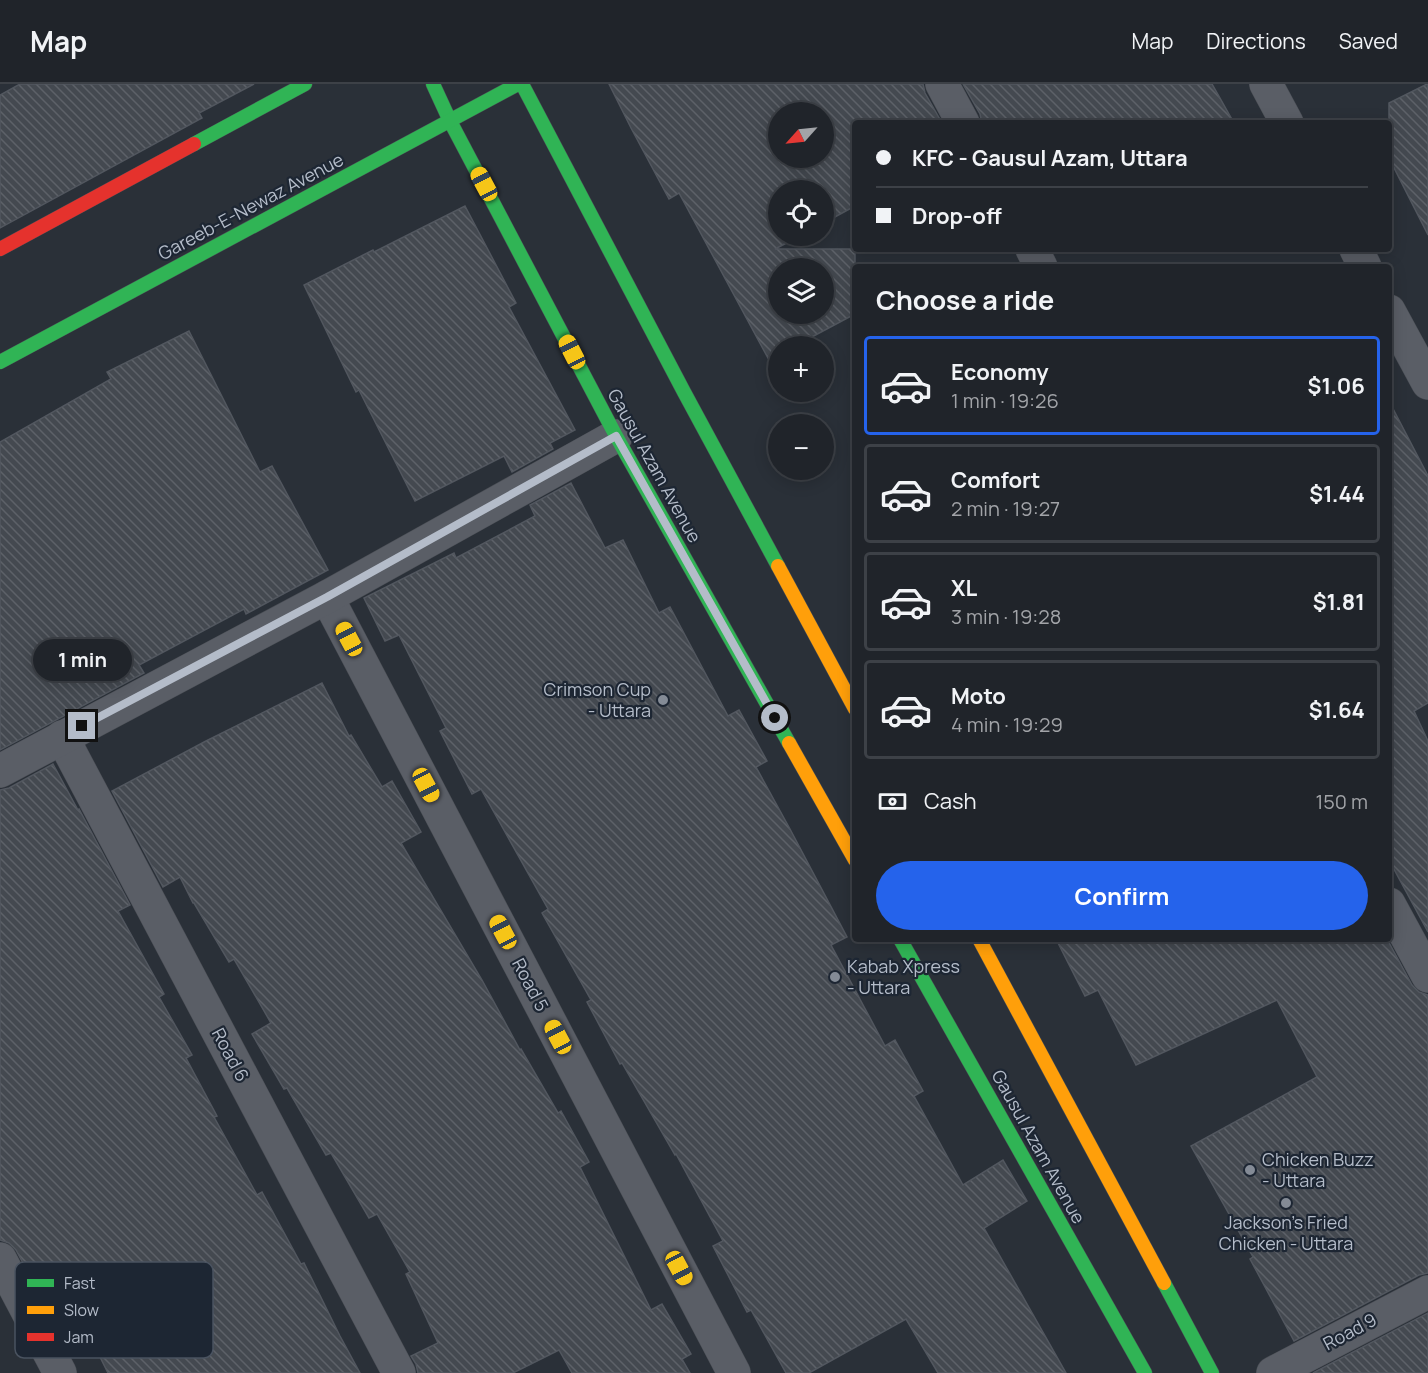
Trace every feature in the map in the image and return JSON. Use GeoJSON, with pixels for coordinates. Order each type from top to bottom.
{"type":"FeatureCollection","features":[{"type":"Feature","properties":{"kind":"street"},"geometry":{"type":"LineString","coordinates":[[0,249],[305,84]]}},
{"type":"Feature","properties":{"kind":"street","name":"Gausul Azam Avenue"},"geometry":{"type":"LineString","coordinates":[[433,84],[450,121],[616,436],[852,855]]}},
{"type":"Feature","properties":{"kind":"street"},"geometry":{"type":"LineString","coordinates":[[520,84],[852,703]]}},
{"type":"Feature","properties":{"kind":"street","name":"Gareeb-E-Newaz Avenue"},"geometry":{"type":"LineString","coordinates":[[0,362],[520,84]]}},
{"type":"Feature","properties":{"kind":"street"},"geometry":{"type":"LineString","coordinates":[[942,84],[961,120]]}},
{"type":"Feature","properties":{"kind":"street"},"geometry":{"type":"LineString","coordinates":[[1266,84],[1285,120]]}},
{"type":"Feature","properties":{"kind":"street"},"geometry":{"type":"LineString","coordinates":[[1392,317],[1428,383]]}},
{"type":"Feature","properties":{"kind":"street"},"geometry":{"type":"LineString","coordinates":[[0,771],[327,597],[616,436]]}},
{"type":"Feature","properties":{"kind":"street","name":"Road 5"},"geometry":{"type":"LineString","coordinates":[[327,597],[734,1373]]}},
{"type":"Feature","properties":{"kind":"street","name":"Road 6"},"geometry":{"type":"LineString","coordinates":[[62,737],[399,1373]]}},
{"type":"Feature","properties":{"kind":"street"},"geometry":{"type":"LineString","coordinates":[[1392,910],[1428,976]]}},
{"type":"Feature","properties":{"kind":"street","name":"Gausul Azam Avenue"},"geometry":{"type":"LineString","coordinates":[[902,942],[1145,1373]]}},
{"type":"Feature","properties":{"kind":"street"},"geometry":{"type":"LineString","coordinates":[[981,942],[1212,1373]]}},
{"type":"Feature","properties":{"kind":"street"},"geometry":{"type":"LineString","coordinates":[[0,1259],[15,1288]]}},
{"type":"Feature","properties":{"kind":"street","name":"Road 9"},"geometry":{"type":"LineString","coordinates":[[1273,1373],[1428,1292]]}},
{"type":"Feature","properties":{"kind":"street"},"geometry":{"type":"LineString","coordinates":[[52,1358],[60,1373]]}},
{"type":"Feature","properties":{"kind":"building"},"geometry":{"type":"Polygon","coordinates":[[[20,84],[254,84],[199,113],[202,118],[0,228],[0,95],[20,84]]]}},
{"type":"Feature","properties":{"kind":"building"},"geometry":{"type":"Polygon","coordinates":[[[609,84],[923,84],[925,93],[940,120],[852,120],[852,208],[834,218],[834,180],[768,180],[768,246],[781,246],[775,249],[852,249],[852,252],[855,252],[855,264],[852,264],[852,316],[814,336],[768,336],[768,358],[679,193],[669,199],[609,84]]]}},
{"type":"Feature","properties":{"kind":"building"},"geometry":{"type":"Polygon","coordinates":[[[963,84],[1212,84],[1232,120],[981,120],[963,84]]]}},
{"type":"Feature","properties":{"kind":"building"},"geometry":{"type":"Polygon","coordinates":[[[1428,84],[1428,235],[1392,164],[1392,120],[1389,120],[1389,103],[1428,84]]]}},
{"type":"Feature","properties":{"kind":"building"},"geometry":{"type":"Polygon","coordinates":[[[465,206],[516,303],[509,307],[575,430],[550,443],[553,449],[512,472],[504,456],[415,501],[359,390],[356,392],[304,285],[465,206]]]}},
{"type":"Feature","properties":{"kind":"building"},"geometry":{"type":"Polygon","coordinates":[[[189,331],[260,472],[272,466],[328,570],[246,614],[244,609],[139,665],[144,673],[0,750],[0,442],[111,379],[107,372],[189,331]]]}},
{"type":"Feature","properties":{"kind":"building"},"geometry":{"type":"Polygon","coordinates":[[[1392,407],[1428,476],[1428,703],[1414,711],[1428,741],[1428,932],[1392,866],[1392,407]]]}},
{"type":"Feature","properties":{"kind":"building"},"geometry":{"type":"Polygon","coordinates":[[[571,483],[605,548],[623,540],[659,613],[670,607],[728,716],[739,710],[767,761],[756,767],[847,937],[831,945],[885,1046],[895,1040],[923,1091],[914,1096],[963,1185],[1003,1160],[1027,1201],[984,1228],[1066,1373],[938,1373],[906,1319],[809,1373],[786,1373],[751,1310],[747,1312],[713,1246],[723,1241],[676,1154],[622,1063],[620,1064],[587,1002],[591,1000],[542,913],[548,909],[481,789],[472,794],[440,731],[446,728],[399,635],[385,641],[364,598],[454,553],[456,558],[535,516],[530,505],[571,483]]]}},
{"type":"Feature","properties":{"kind":"building"},"geometry":{"type":"Polygon","coordinates":[[[322,683],[349,736],[351,735],[382,787],[392,781],[421,832],[401,843],[482,980],[520,1050],[558,1113],[561,1111],[589,1162],[580,1167],[651,1310],[662,1304],[691,1354],[682,1359],[690,1373],[572,1373],[559,1350],[513,1373],[418,1373],[411,1356],[438,1343],[406,1274],[410,1272],[377,1214],[369,1218],[331,1153],[326,1155],[252,1034],[271,1023],[234,959],[229,962],[180,877],[163,887],[112,791],[322,683]]]}},
{"type":"Feature","properties":{"kind":"building"},"geometry":{"type":"Polygon","coordinates":[[[53,764],[130,905],[118,911],[164,994],[159,997],[192,1055],[186,1058],[217,1116],[214,1117],[257,1195],[262,1192],[301,1264],[304,1263],[360,1373],[108,1373],[100,1358],[213,1358],[213,1262],[22,1262],[9,1243],[0,1240],[0,790],[9,788],[53,764]]]}},
{"type":"Feature","properties":{"kind":"building"},"geometry":{"type":"Polygon","coordinates":[[[1058,942],[1389,942],[1412,985],[1419,992],[1428,995],[1428,1273],[1419,1275],[1294,1341],[1250,1259],[1253,1257],[1191,1146],[1317,1077],[1277,1000],[1136,1065],[1098,990],[1085,996],[1058,942]]]}},
{"type":"Feature","properties":{"kind":"building"},"geometry":{"type":"Polygon","coordinates":[[[1428,1313],[1428,1373],[1313,1373],[1428,1313]]]}},
{"type":"Feature","properties":{"kind":"traffic: fast"},"geometry":{"type":"LineString","coordinates":[[194,144],[305,84]]}},
{"type":"Feature","properties":{"kind":"traffic: fast"},"geometry":{"type":"LineString","coordinates":[[433,84],[450,121],[616,436],[789,743]]}},
{"type":"Feature","properties":{"kind":"traffic: fast"},"geometry":{"type":"LineString","coordinates":[[0,362],[518,84]]}},
{"type":"Feature","properties":{"kind":"traffic: fast"},"geometry":{"type":"LineString","coordinates":[[522,84],[778,566]]}},
{"type":"Feature","properties":{"kind":"traffic: fast"},"geometry":{"type":"LineString","coordinates":[[902,942],[1145,1373]]}},
{"type":"Feature","properties":{"kind":"traffic: fast"},"geometry":{"type":"LineString","coordinates":[[1164,1283],[1212,1373]]}},
{"type":"Feature","properties":{"kind":"traffic: slow"},"geometry":{"type":"LineString","coordinates":[[778,566],[852,703]]}},
{"type":"Feature","properties":{"kind":"traffic: slow"},"geometry":{"type":"LineString","coordinates":[[789,743],[852,855]]}},
{"type":"Feature","properties":{"kind":"traffic: slow"},"geometry":{"type":"LineString","coordinates":[[981,942],[1164,1283]]}},
{"type":"Feature","properties":{"kind":"traffic: jam"},"geometry":{"type":"LineString","coordinates":[[0,249],[194,144]]}},
{"type":"Feature","properties":{"kind":"place","name":"Crimson Cup - Uttara"},"geometry":{"type":"Point","coordinates":[663,700]}},
{"type":"Feature","properties":{"kind":"place","name":"Kabab Xpress - Uttara"},"geometry":{"type":"Point","coordinates":[835,977]}},
{"type":"Feature","properties":{"kind":"place","name":"Chicken Buzz - Uttara"},"geometry":{"type":"Point","coordinates":[1250,1170]}},
{"type":"Feature","properties":{"kind":"place","name":"Jackson's Fried Chicken - Uttara"},"geometry":{"type":"Point","coordinates":[1286,1203]}},
{"type":"Feature","properties":{"kind":"route"},"geometry":{"type":"LineString","coordinates":[[82,726],[327,597],[616,436],[775,718]]}}]}
